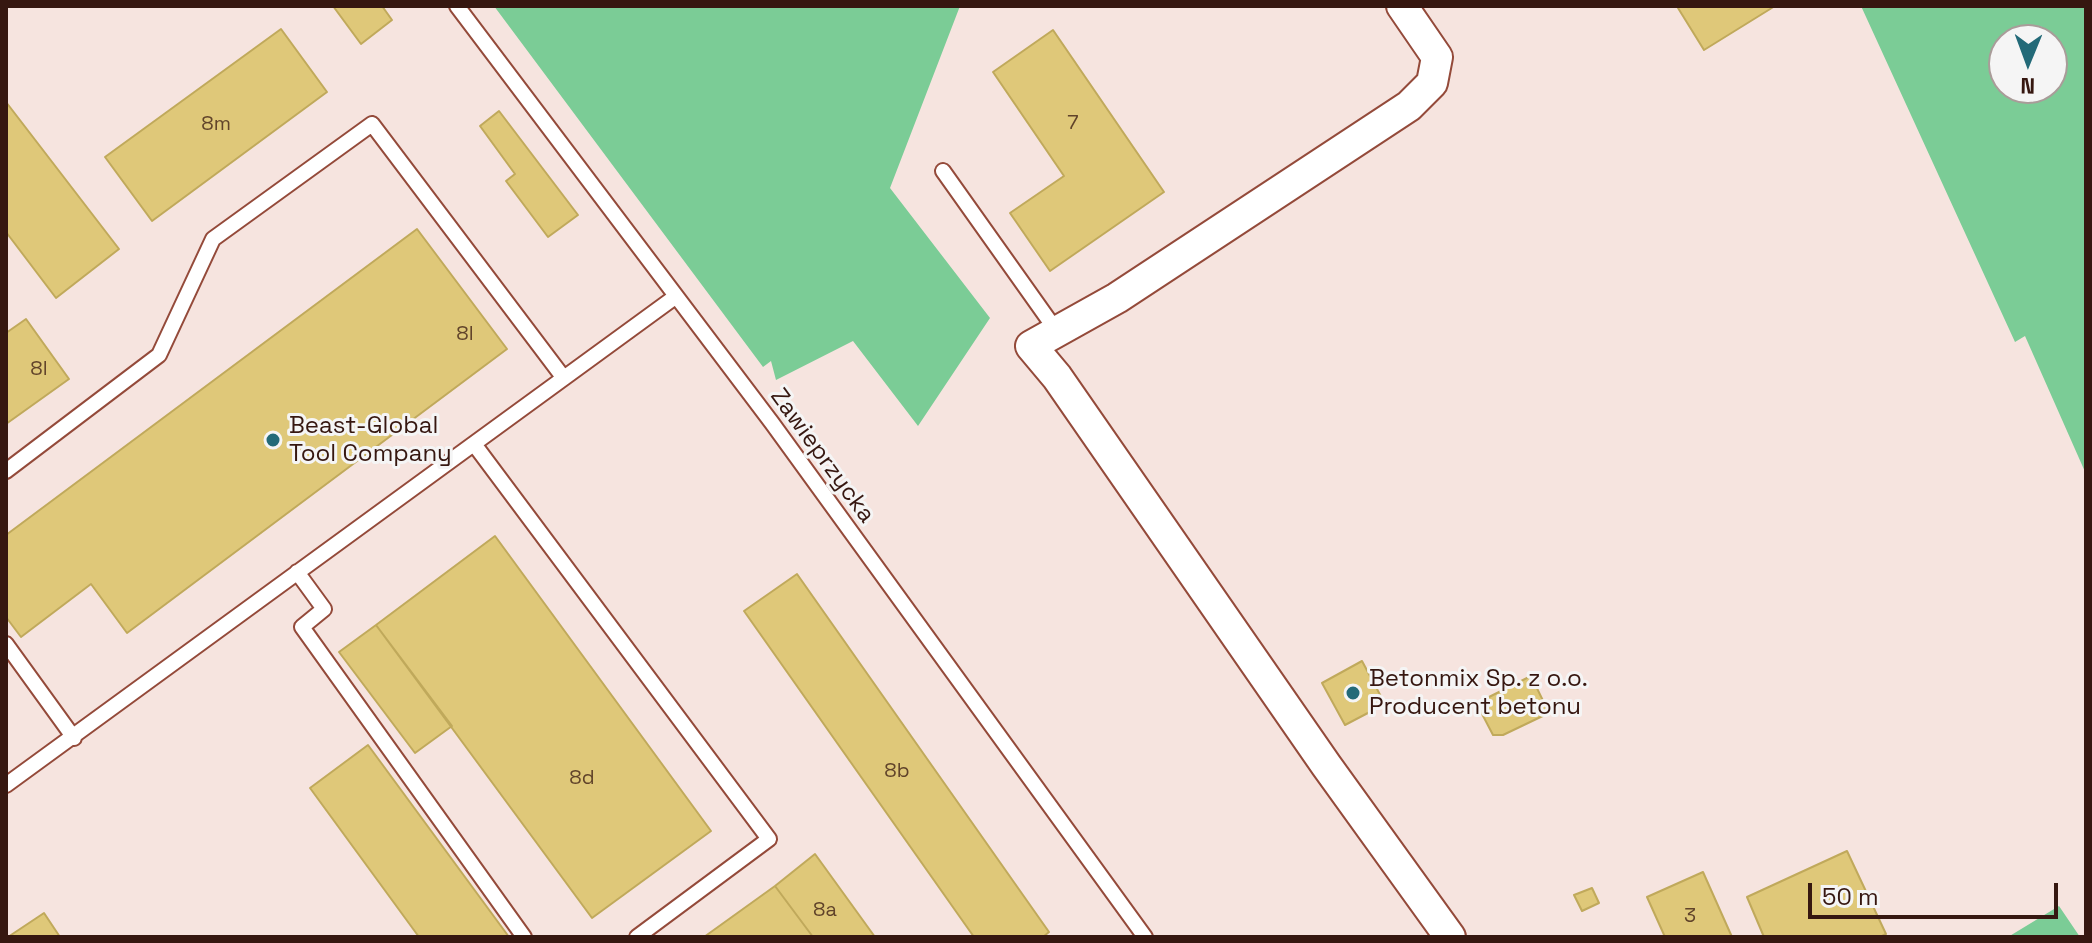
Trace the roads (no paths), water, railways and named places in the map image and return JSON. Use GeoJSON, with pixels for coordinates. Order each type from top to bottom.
{"type":"FeatureCollection","features":[{"type":"Feature","properties":{"kind":"street"},"geometry":{"type":"LineString","coordinates":[[1402,6],[1437,57],[1432,83],[1409,106],[1117,298],[1031,346],[1057,377],[1326,765],[1450,937]]}},
{"type":"Feature","properties":{"kind":"lane","name":"Zawieprzycka"},"geometry":{"type":"LineString","coordinates":[[457,6],[772,423],[1145,937]]}},
{"type":"Feature","properties":{"kind":"lane"},"geometry":{"type":"LineString","coordinates":[[6,471],[159,355],[213,239],[372,124],[563,377]]}},
{"type":"Feature","properties":{"kind":"lane"},"geometry":{"type":"LineString","coordinates":[[943,171],[1058,333]]}},
{"type":"Feature","properties":{"kind":"lane"},"geometry":{"type":"LineString","coordinates":[[6,785],[675,297]]}},
{"type":"Feature","properties":{"kind":"lane"},"geometry":{"type":"LineString","coordinates":[[474,444],[769,839],[637,937]]}},
{"type":"Feature","properties":{"kind":"lane"},"geometry":{"type":"LineString","coordinates":[[297,572],[324,609],[302,627],[524,937]]}},
{"type":"Feature","properties":{"kind":"lane"},"geometry":{"type":"LineString","coordinates":[[6,644],[74,738]]}},
{"type":"Feature","properties":{"kind":"place","name":"Beast-Global Tool Company"},"geometry":{"type":"Point","coordinates":[273,440]}},
{"type":"Feature","properties":{"kind":"place","name":"Betonmix Sp. z o.o. Producent betonu"},"geometry":{"type":"Point","coordinates":[1353,693]}}]}
